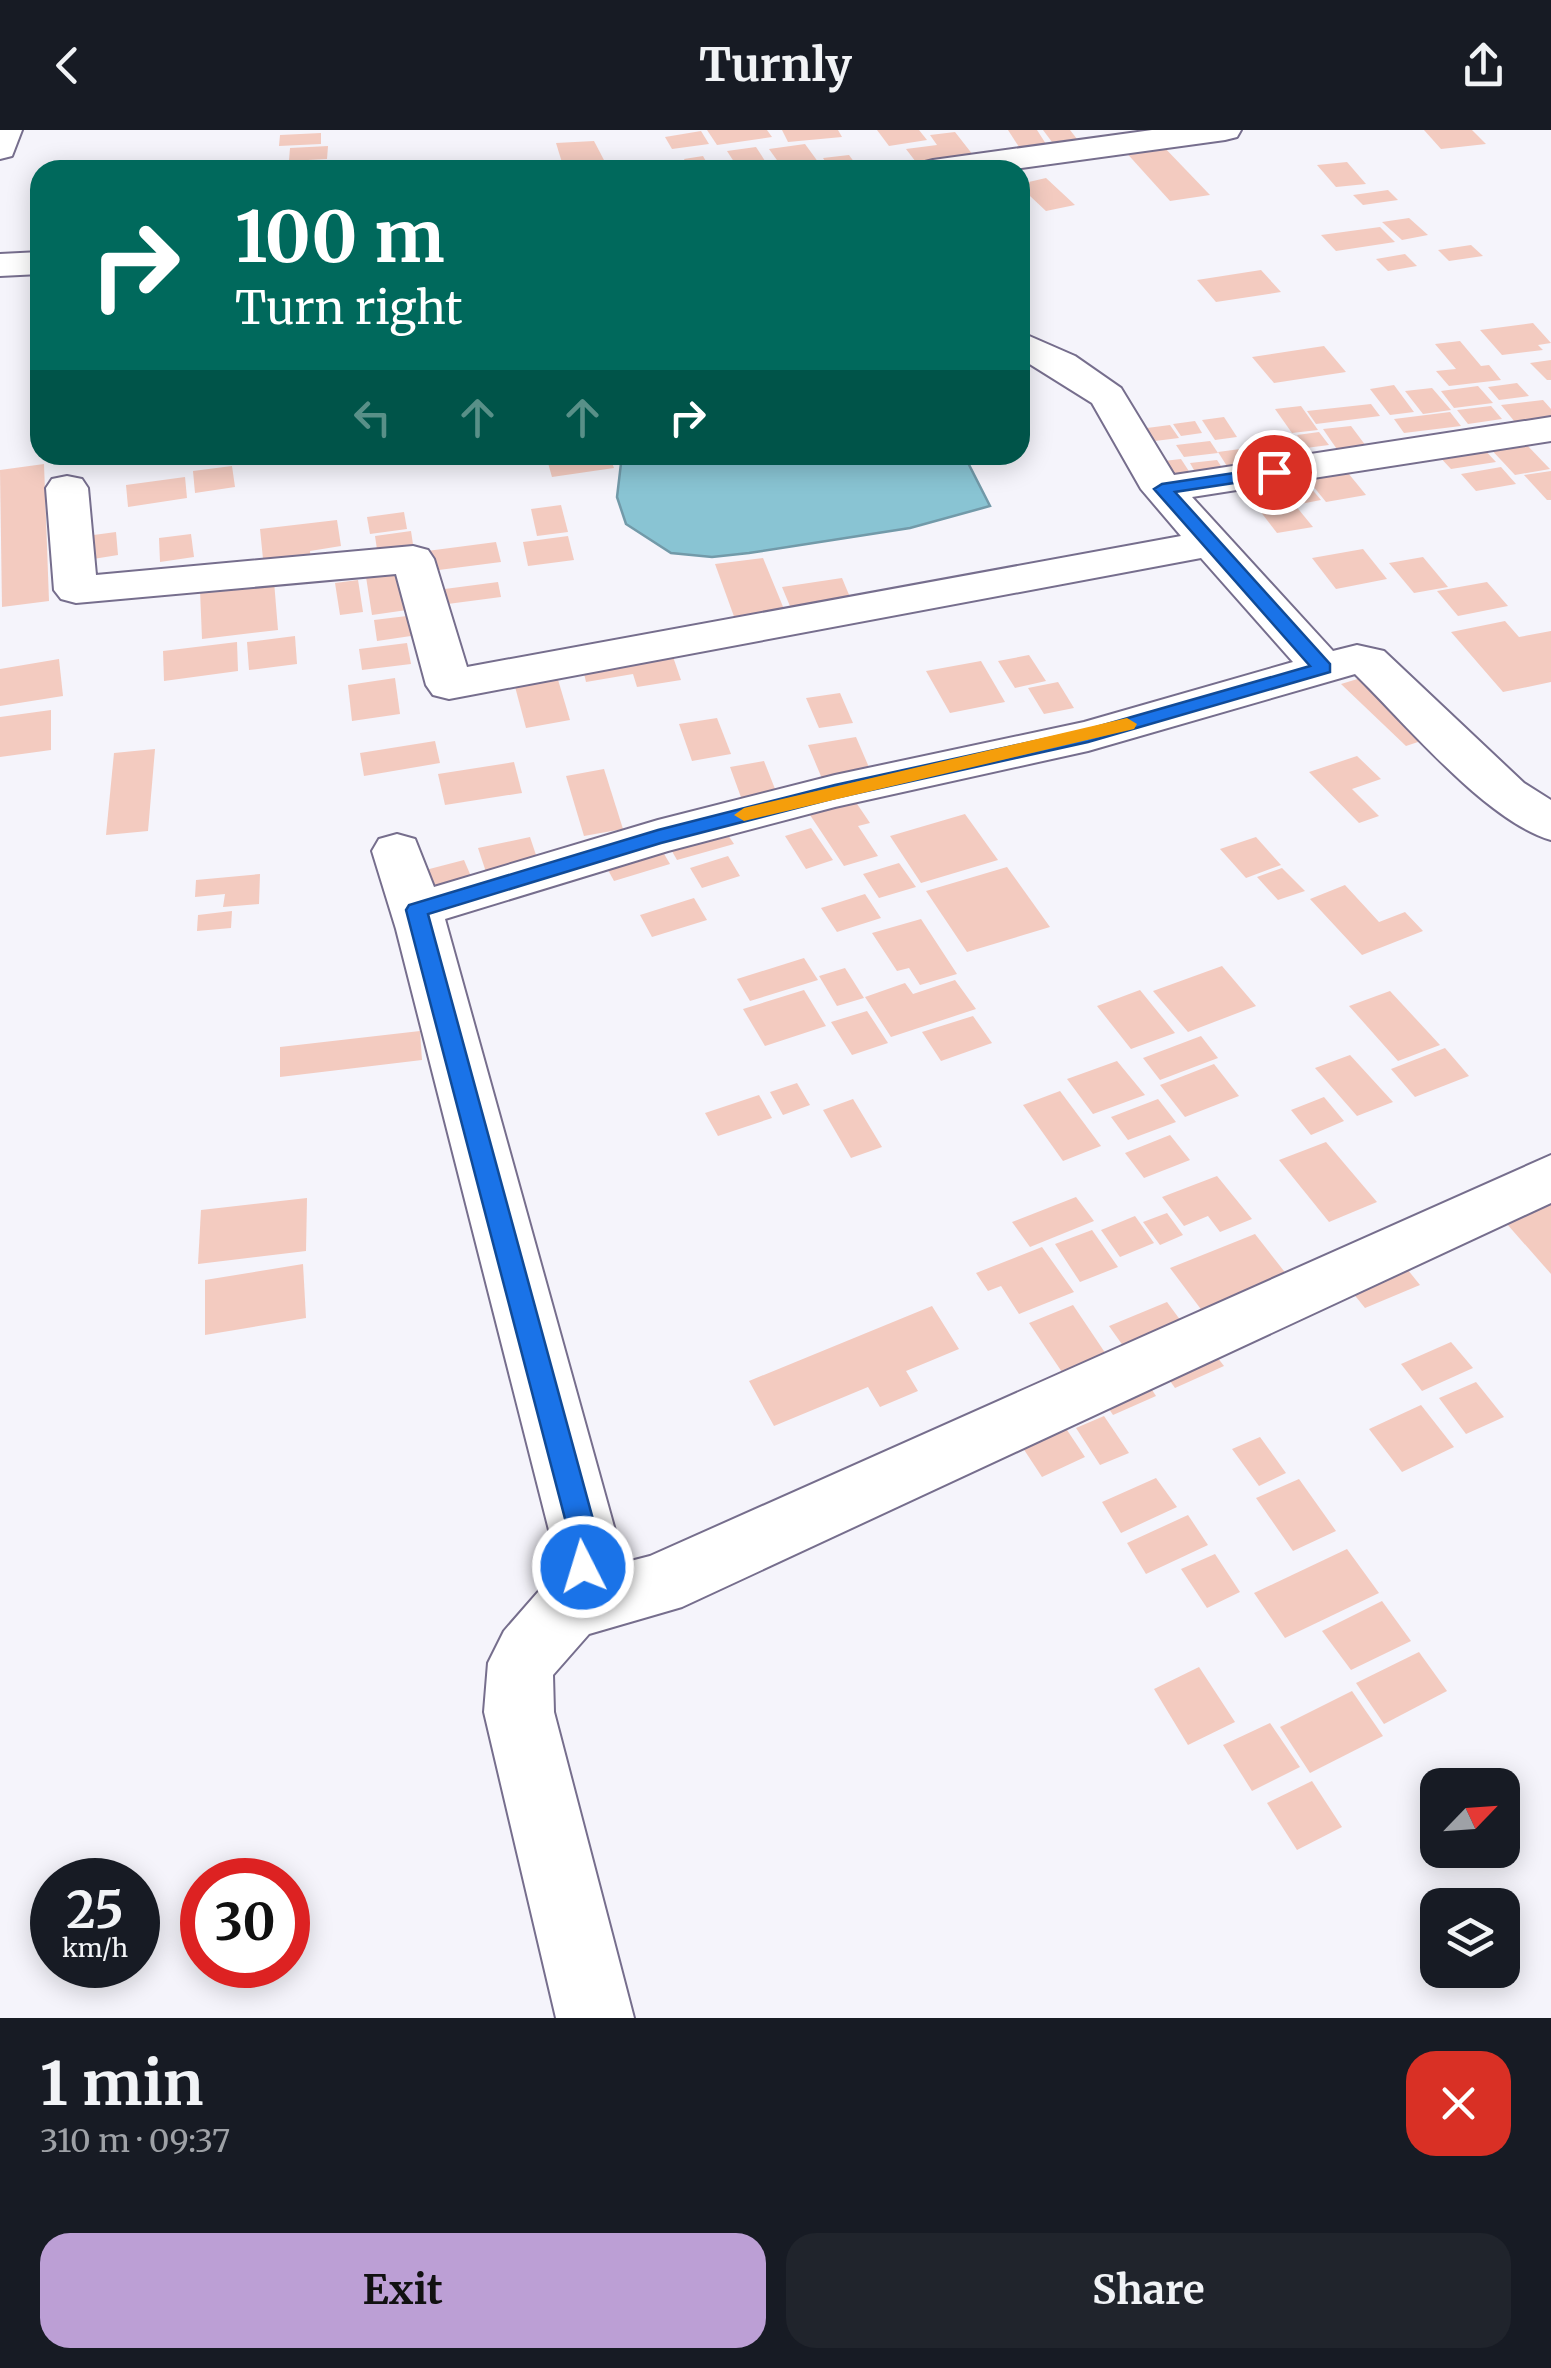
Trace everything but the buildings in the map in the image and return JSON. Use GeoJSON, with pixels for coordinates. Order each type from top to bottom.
{"type":"FeatureCollection","features":[{"type":"Feature","properties":{"kind":"street"},"geometry":{"type":"LineString","coordinates":[[0,148],[6,130]]}},
{"type":"Feature","properties":{"kind":"street"},"geometry":{"type":"LineString","coordinates":[[1006,160],[1225,130]]}},
{"type":"Feature","properties":{"kind":"street"},"geometry":{"type":"LineString","coordinates":[[0,266],[30,264]]}},
{"type":"Feature","properties":{"kind":"street"},"geometry":{"type":"LineString","coordinates":[[1030,347],[1107,396],[1162,489],[1323,668]]}},
{"type":"Feature","properties":{"kind":"street"},"geometry":{"type":"LineString","coordinates":[[1162,489],[1551,429]]}},
{"type":"Feature","properties":{"kind":"street"},"geometry":{"type":"LineString","coordinates":[[66,488],[76,590],[413,559],[449,685],[1212,544]]}},
{"type":"Feature","properties":{"kind":"street"},"geometry":{"type":"LineString","coordinates":[[416,910],[658,837],[835,791],[1088,736],[1323,668],[1368,660],[1507,794],[1551,823]]}},
{"type":"Feature","properties":{"kind":"street"},"geometry":{"type":"LineString","coordinates":[[396,850],[416,910],[583,1534],[583,1567],[568,1608],[528,1652],[515,1680],[519,1712],[596,2018]]}},
{"type":"Feature","properties":{"kind":"street"},"geometry":{"type":"LineString","coordinates":[[568,1608],[658,1585],[1551,1178]]}},
{"type":"Feature","properties":{"kind":"water"},"geometry":{"type":"Polygon","coordinates":[[[621,465],[969,465],[990,506],[910,528],[712,557],[671,553],[626,524],[617,497],[621,465]]]}},
{"type":"Feature","properties":{"kind":"slow traffic"},"geometry":{"type":"LineString","coordinates":[[744,815],[1127,724]]}},
{"type":"Feature","properties":{"kind":"route"},"geometry":{"type":"LineString","coordinates":[[583,1567],[583,1534],[416,910],[579,858],[835,791],[1088,736],[1323,668],[1162,489],[1274,472]]}}]}
